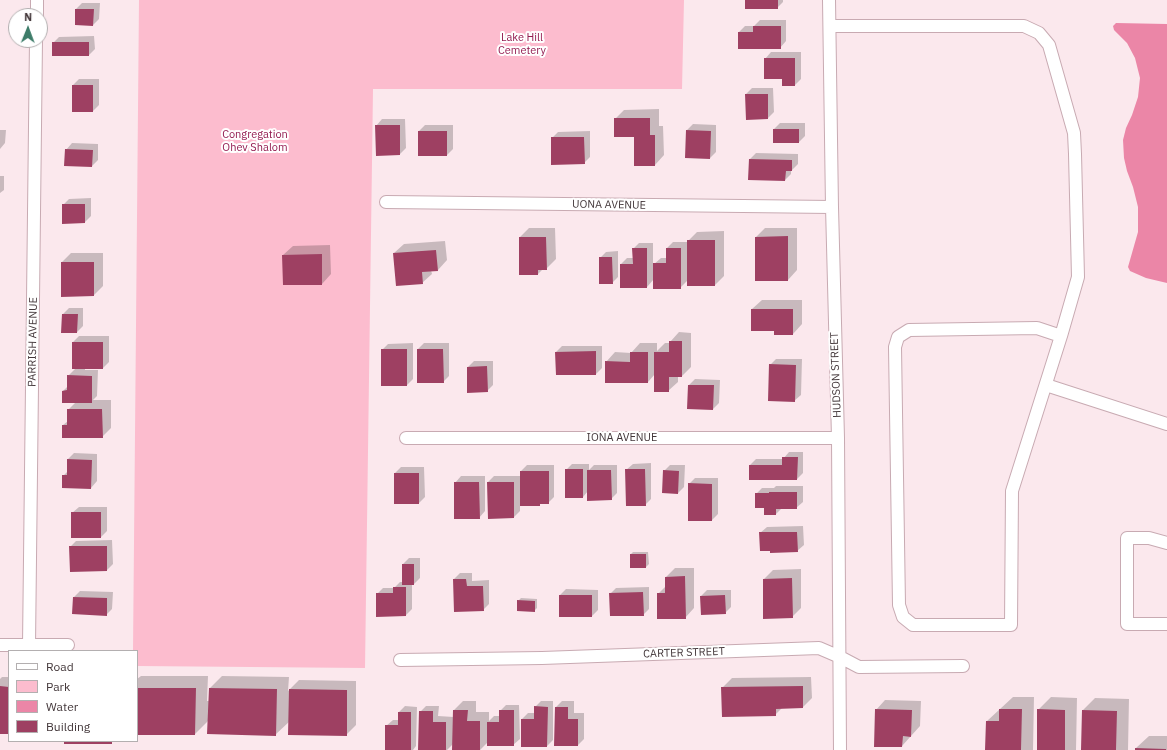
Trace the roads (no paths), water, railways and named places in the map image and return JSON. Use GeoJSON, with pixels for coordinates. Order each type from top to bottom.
{"type":"FeatureCollection","features":[{"type":"Feature","properties":{"kind":"street","name":"HUDSON STREET"},"geometry":{"type":"LineString","coordinates":[[829,0],[832,207],[838,438],[840,750]]}},
{"type":"Feature","properties":{"kind":"street"},"geometry":{"type":"LineString","coordinates":[[830,26],[1024,26],[1039,33],[1049,45],[1074,133],[1078,277],[1061,336],[1046,385],[1012,491],[1011,625],[913,625],[903,617],[898,605],[894,347],[898,337],[908,330],[1037,328],[1061,336]]}},
{"type":"Feature","properties":{"kind":"street","name":"PARRISH AVENUE"},"geometry":{"type":"LineString","coordinates":[[30,645],[36,48]]}},
{"type":"Feature","properties":{"kind":"street","name":"UONA AVENUE"},"geometry":{"type":"LineString","coordinates":[[386,202],[832,207]]}},
{"type":"Feature","properties":{"kind":"street"},"geometry":{"type":"LineString","coordinates":[[1046,385],[1167,424]]}},
{"type":"Feature","properties":{"kind":"street","name":"IONA AVENUE"},"geometry":{"type":"LineString","coordinates":[[406,438],[838,438]]}},
{"type":"Feature","properties":{"kind":"street"},"geometry":{"type":"LineString","coordinates":[[1167,543],[1149,538],[1126,538],[1127,624],[1167,624]]}},
{"type":"Feature","properties":{"kind":"street"},"geometry":{"type":"LineString","coordinates":[[0,645],[68,645]]}},
{"type":"Feature","properties":{"kind":"street","name":"CARTER STREET"},"geometry":{"type":"LineString","coordinates":[[400,660],[542,658],[819,648],[859,667],[963,666]]}},
{"type":"Feature","properties":{"kind":"water"},"geometry":{"type":"Polygon","coordinates":[[[1116,23],[1167,24],[1167,283],[1146,278],[1130,271],[1128,267],[1138,232],[1138,207],[1124,158],[1123,140],[1138,97],[1140,78],[1135,58],[1127,43],[1114,30],[1113,26],[1116,23]]]}},
{"type":"Feature","properties":{"kind":"park label","name":"Lake Hill Cemetery"},"geometry":{"type":"Point","coordinates":[522,44]}},
{"type":"Feature","properties":{"kind":"park label","name":"Congregation Ohev Shalom"},"geometry":{"type":"Point","coordinates":[255,141]}}]}
